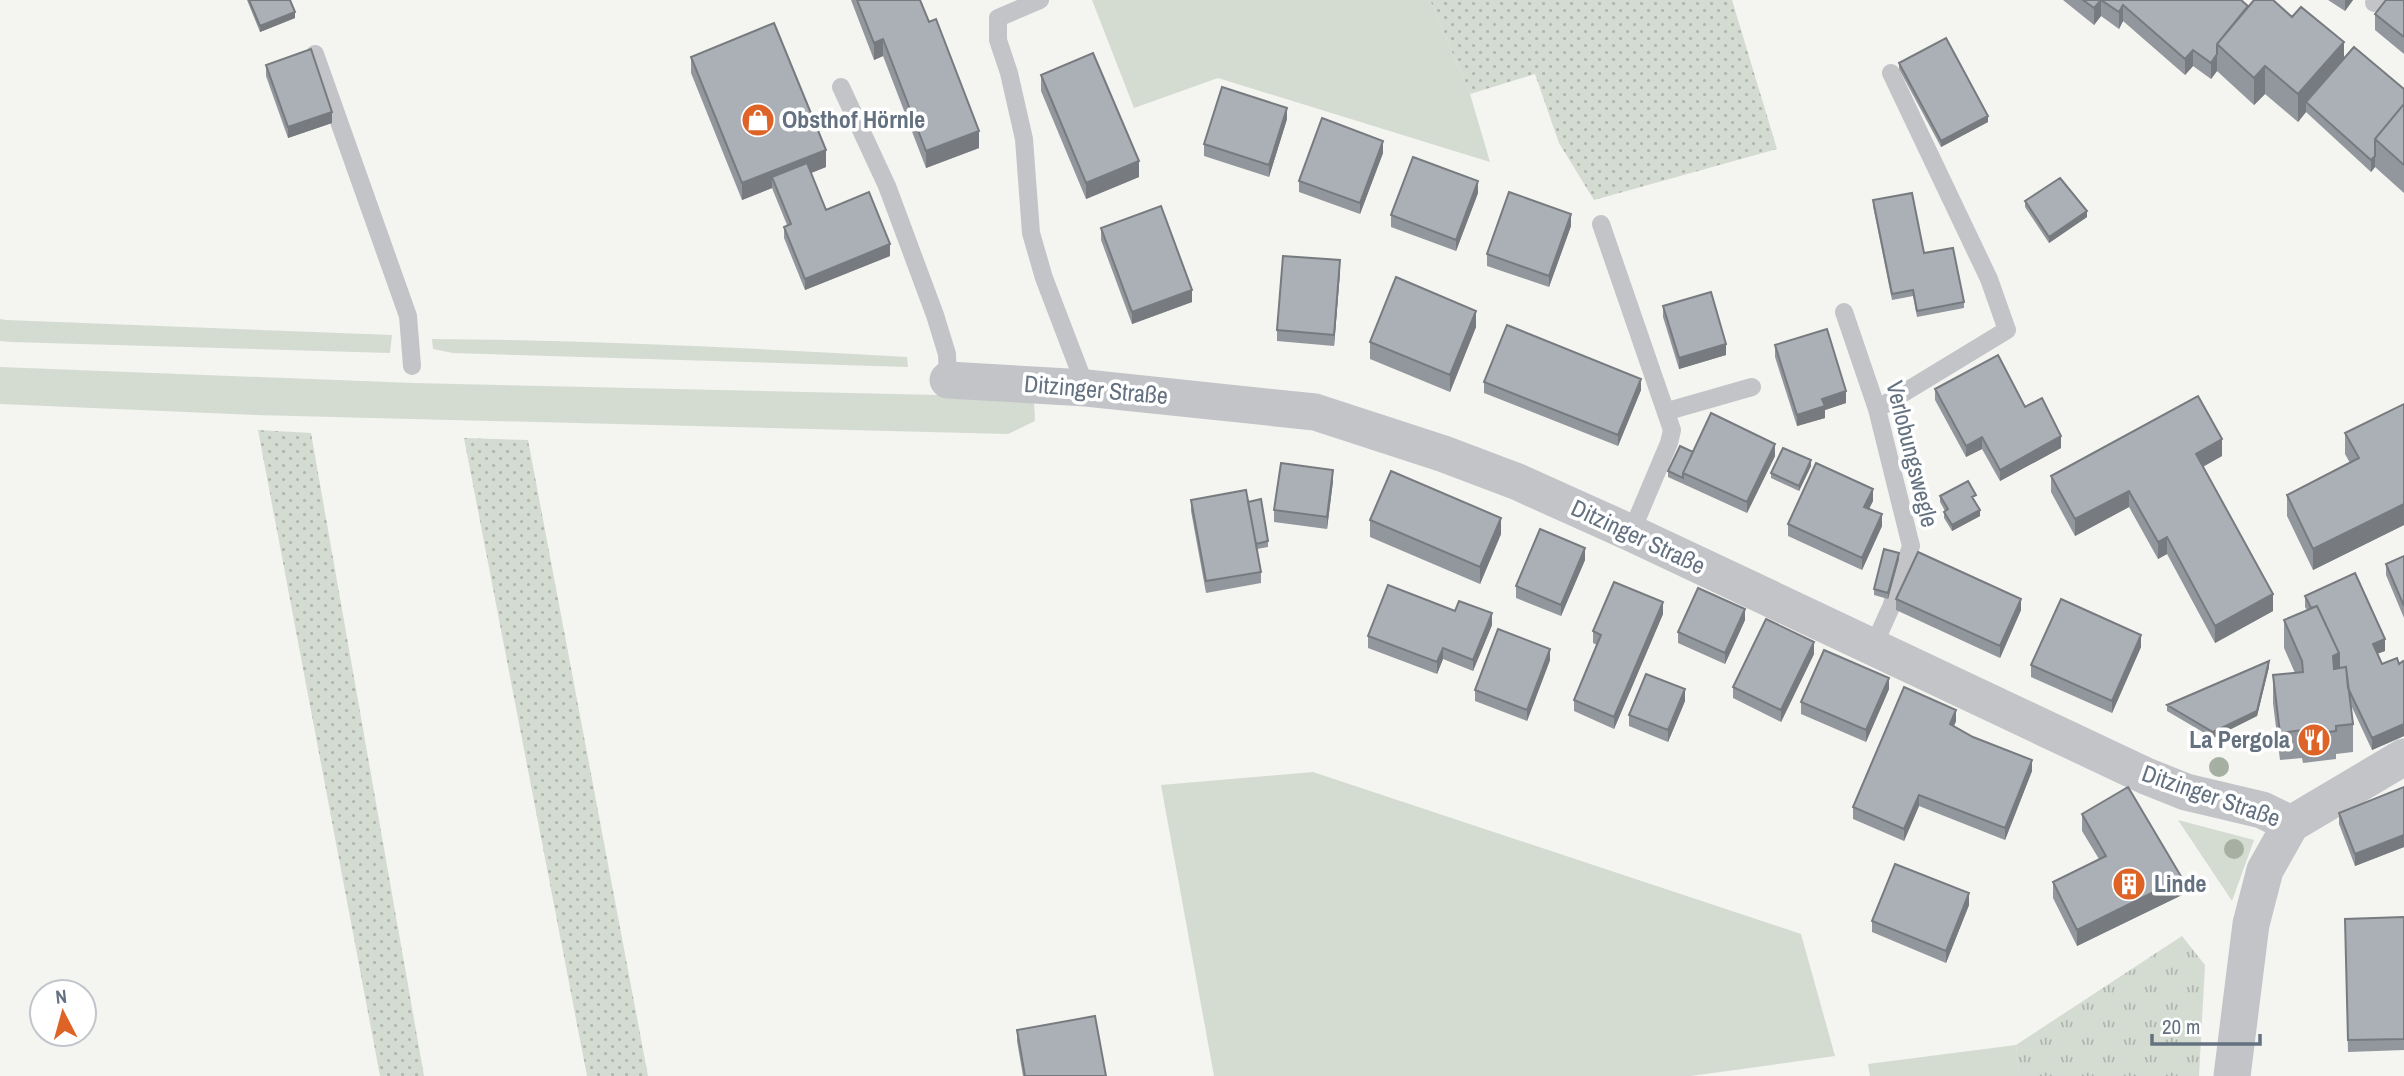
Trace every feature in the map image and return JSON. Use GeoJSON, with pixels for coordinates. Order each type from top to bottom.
{"type":"FeatureCollection","features":[{"type":"Feature","properties":{"kind":"street","name":"Ditzinger Straße"},"geometry":{"type":"LineString","coordinates":[[948,380],[1086,388],[1315,412],[1518,482],[2156,780],[2186,792],[2262,810],[2291,824]]}},
{"type":"Feature","properties":{"kind":"street","name":"Ditzinger Straße"},"geometry":{"type":"LineString","coordinates":[[2232,1076],[2250,924],[2265,870],[2291,824],[2404,757]]}},
{"type":"Feature","properties":{"kind":"lane"},"geometry":{"type":"LineString","coordinates":[[1040,0],[998,18],[998,40],[1009,73],[1024,139],[1031,233],[1044,278],[1086,388]]}},
{"type":"Feature","properties":{"kind":"lane"},"geometry":{"type":"LineString","coordinates":[[315,54],[408,316],[412,366]]}},
{"type":"Feature","properties":{"kind":"lane"},"geometry":{"type":"LineString","coordinates":[[1877,410],[2007,330],[1989,279],[1891,73]]}},
{"type":"Feature","properties":{"kind":"lane"},"geometry":{"type":"LineString","coordinates":[[841,87],[887,186],[935,315],[947,354],[948,380]]}},
{"type":"Feature","properties":{"kind":"lane"},"geometry":{"type":"LineString","coordinates":[[1601,224],[1668,411],[1672,430],[1631,533]]}},
{"type":"Feature","properties":{"kind":"lane","name":"Verlobungswegle"},"geometry":{"type":"LineString","coordinates":[[1844,312],[1877,410],[1910,546],[1891,607],[1873,647]]}},
{"type":"Feature","properties":{"kind":"lane"},"geometry":{"type":"LineString","coordinates":[[1668,411],[1752,387]]}},
{"type":"Feature","properties":{"kind":"green space"},"geometry":{"type":"Polygon","coordinates":[[[1092,0],[1430,0],[1470,94],[1490,162],[1218,78],[1134,108],[1092,0]]]}},
{"type":"Feature","properties":{"kind":"green space"},"geometry":{"type":"Polygon","coordinates":[[[1430,0],[1732,0],[1777,149],[1594,200],[1559,143],[1535,74],[1470,94],[1430,0]]]}},
{"type":"Feature","properties":{"kind":"green space"},"geometry":{"type":"Polygon","coordinates":[[[0,319],[392,335],[390,353],[11,342],[0,341],[0,319]]]}},
{"type":"Feature","properties":{"kind":"green space"},"geometry":{"type":"Polygon","coordinates":[[[432,339],[670,345],[907,357],[908,367],[453,353],[433,349],[432,339]]]}},
{"type":"Feature","properties":{"kind":"green space"},"geometry":{"type":"Polygon","coordinates":[[[0,367],[413,383],[938,395],[1034,401],[1035,421],[1008,434],[256,415],[0,404],[0,367]]]}},
{"type":"Feature","properties":{"kind":"green space"},"geometry":{"type":"Polygon","coordinates":[[[258,430],[311,433],[424,1076],[380,1076],[258,430]]]}},
{"type":"Feature","properties":{"kind":"green space"},"geometry":{"type":"Polygon","coordinates":[[[464,438],[528,440],[648,1076],[587,1076],[464,438]]]}},
{"type":"Feature","properties":{"kind":"green space"},"geometry":{"type":"Polygon","coordinates":[[[1313,772],[1801,934],[1835,1056],[1691,1076],[1214,1076],[1161,785],[1313,772]]]}},
{"type":"Feature","properties":{"kind":"green space"},"geometry":{"type":"Polygon","coordinates":[[[2178,820],[2254,840],[2232,901],[2178,820]]]}},
{"type":"Feature","properties":{"kind":"green space"},"geometry":{"type":"Polygon","coordinates":[[[2182,936],[2205,965],[2199,1076],[2019,1076],[2016,1045],[2182,936]]]}},
{"type":"Feature","properties":{"kind":"green space"},"geometry":{"type":"Polygon","coordinates":[[[2016,1045],[2019,1076],[1870,1076],[1868,1064],[2016,1045]]]}},
{"type":"Feature","properties":{"kind":"building"},"geometry":{"type":"Polygon","coordinates":[[[249,0],[290,0],[295,12],[260,26],[249,0]]]}},
{"type":"Feature","properties":{"kind":"building"},"geometry":{"type":"Polygon","coordinates":[[[857,0],[920,0],[929,22],[936,19],[979,131],[926,151],[883,39],[874,43],[857,0]]]}},
{"type":"Feature","properties":{"kind":"building"},"geometry":{"type":"Polygon","coordinates":[[[2083,0],[2101,0],[2094,8],[2083,0]]]}},
{"type":"Feature","properties":{"kind":"building"},"geometry":{"type":"Polygon","coordinates":[[[2101,0],[2241,0],[2248,6],[2217,44],[2217,54],[2211,63],[2193,50],[2185,59],[2123,5],[2119,12],[2101,0]]]}},
{"type":"Feature","properties":{"kind":"building"},"geometry":{"type":"Polygon","coordinates":[[[2254,0],[2273,0],[2292,17],[2301,7],[2344,42],[2298,94],[2265,66],[2254,78],[2217,44],[2254,0]]]}},
{"type":"Feature","properties":{"kind":"building"},"geometry":{"type":"Polygon","coordinates":[[[2386,0],[2404,0],[2404,37],[2375,14],[2386,0]]]}},
{"type":"Feature","properties":{"kind":"building","name":"Obsthof Hörnle"},"geometry":{"type":"Polygon","coordinates":[[[774,23],[826,150],[742,183],[691,57],[774,23]]]}},
{"type":"Feature","properties":{"kind":"building"},"geometry":{"type":"Polygon","coordinates":[[[1946,38],[1988,116],[1941,141],[1899,63],[1946,38]]]}},
{"type":"Feature","properties":{"kind":"building"},"geometry":{"type":"Polygon","coordinates":[[[2354,47],[2404,89],[2404,104],[2375,139],[2375,156],[2371,160],[2306,102],[2354,47]]]}},
{"type":"Feature","properties":{"kind":"building"},"geometry":{"type":"Polygon","coordinates":[[[311,49],[332,112],[288,127],[266,65],[311,49]]]}},
{"type":"Feature","properties":{"kind":"building"},"geometry":{"type":"Polygon","coordinates":[[[1093,53],[1139,161],[1086,183],[1041,75],[1093,53]]]}},
{"type":"Feature","properties":{"kind":"building"},"geometry":{"type":"Polygon","coordinates":[[[1222,87],[1287,108],[1269,165],[1204,144],[1222,87]]]}},
{"type":"Feature","properties":{"kind":"building"},"geometry":{"type":"Polygon","coordinates":[[[2404,104],[2404,165],[2375,139],[2404,104]]]}},
{"type":"Feature","properties":{"kind":"building"},"geometry":{"type":"Polygon","coordinates":[[[1322,118],[1383,141],[1360,203],[1299,181],[1322,118]]]}},
{"type":"Feature","properties":{"kind":"building"},"geometry":{"type":"Polygon","coordinates":[[[1413,157],[1478,181],[1456,240],[1391,215],[1413,157]]]}},
{"type":"Feature","properties":{"kind":"building"},"geometry":{"type":"Polygon","coordinates":[[[807,163],[826,210],[869,192],[890,244],[805,279],[784,227],[791,224],[772,177],[807,163]]]}},
{"type":"Feature","properties":{"kind":"building"},"geometry":{"type":"Polygon","coordinates":[[[2060,178],[2087,211],[2049,237],[2025,201],[2060,178]]]}},
{"type":"Feature","properties":{"kind":"building"},"geometry":{"type":"Polygon","coordinates":[[[1509,192],[1571,214],[1549,276],[1487,254],[1509,192]]]}},
{"type":"Feature","properties":{"kind":"building"},"geometry":{"type":"Polygon","coordinates":[[[1912,193],[1924,253],[1953,248],[1964,302],[1917,311],[1913,290],[1892,294],[1873,200],[1912,193]]]}},
{"type":"Feature","properties":{"kind":"building"},"geometry":{"type":"Polygon","coordinates":[[[1161,206],[1192,290],[1132,312],[1101,228],[1161,206]]]}},
{"type":"Feature","properties":{"kind":"building"},"geometry":{"type":"Polygon","coordinates":[[[1283,256],[1340,260],[1334,335],[1277,330],[1283,256]]]}},
{"type":"Feature","properties":{"kind":"building"},"geometry":{"type":"Polygon","coordinates":[[[1396,277],[1476,311],[1450,375],[1370,342],[1396,277]]]}},
{"type":"Feature","properties":{"kind":"building"},"geometry":{"type":"Polygon","coordinates":[[[1711,292],[1726,344],[1679,358],[1663,306],[1711,292]]]}},
{"type":"Feature","properties":{"kind":"building"},"geometry":{"type":"Polygon","coordinates":[[[1507,325],[1641,379],[1618,435],[1484,382],[1507,325]]]}},
{"type":"Feature","properties":{"kind":"building"},"geometry":{"type":"Polygon","coordinates":[[[1827,329],[1846,391],[1822,399],[1825,406],[1797,415],[1775,345],[1827,329]]]}},
{"type":"Feature","properties":{"kind":"building"},"geometry":{"type":"Polygon","coordinates":[[[1998,355],[2025,407],[2042,398],[2061,436],[2000,470],[1982,437],[1966,446],[1935,389],[1998,355]]]}},
{"type":"Feature","properties":{"kind":"building"},"geometry":{"type":"Polygon","coordinates":[[[2198,396],[2222,439],[2196,454],[2273,594],[2215,626],[2167,537],[2158,542],[2129,491],[2075,519],[2051,476],[2198,396]]]}},
{"type":"Feature","properties":{"kind":"building"},"geometry":{"type":"Polygon","coordinates":[[[2404,404],[2404,504],[2313,549],[2287,495],[2359,458],[2345,433],[2404,404]]]}},
{"type":"Feature","properties":{"kind":"building"},"geometry":{"type":"Polygon","coordinates":[[[1711,413],[1775,444],[1747,502],[1683,473],[1711,413]]]}},
{"type":"Feature","properties":{"kind":"building"},"geometry":{"type":"Polygon","coordinates":[[[1680,446],[1693,452],[1683,478],[1668,471],[1680,446]]]}},
{"type":"Feature","properties":{"kind":"building"},"geometry":{"type":"Polygon","coordinates":[[[1783,448],[1811,460],[1799,486],[1771,473],[1783,448]]]}},
{"type":"Feature","properties":{"kind":"building"},"geometry":{"type":"Polygon","coordinates":[[[1281,463],[1333,470],[1327,517],[1274,510],[1281,463]]]}},
{"type":"Feature","properties":{"kind":"building"},"geometry":{"type":"Polygon","coordinates":[[[1816,463],[1873,489],[1864,507],[1882,514],[1862,558],[1788,524],[1816,463]]]}},
{"type":"Feature","properties":{"kind":"building"},"geometry":{"type":"Polygon","coordinates":[[[1391,471],[1501,518],[1480,567],[1370,520],[1391,471]]]}},
{"type":"Feature","properties":{"kind":"building"},"geometry":{"type":"Polygon","coordinates":[[[1968,481],[1976,495],[1972,497],[1980,510],[1952,525],[1944,512],[1948,509],[1940,496],[1968,481]]]}},
{"type":"Feature","properties":{"kind":"building"},"geometry":{"type":"Polygon","coordinates":[[[1246,490],[1261,572],[1206,581],[1191,500],[1246,490]]]}},
{"type":"Feature","properties":{"kind":"building"},"geometry":{"type":"Polygon","coordinates":[[[1261,499],[1268,541],[1256,544],[1248,502],[1261,499]]]}},
{"type":"Feature","properties":{"kind":"building"},"geometry":{"type":"Polygon","coordinates":[[[1540,529],[1585,548],[1561,605],[1516,586],[1540,529]]]}},
{"type":"Feature","properties":{"kind":"building"},"geometry":{"type":"Polygon","coordinates":[[[1884,549],[1899,553],[1888,593],[1874,589],[1884,549]]]}},
{"type":"Feature","properties":{"kind":"building"},"geometry":{"type":"Polygon","coordinates":[[[1918,552],[2021,599],[2000,646],[1896,599],[1918,552]]]}},
{"type":"Feature","properties":{"kind":"building"},"geometry":{"type":"Polygon","coordinates":[[[2404,556],[2404,606],[2386,564],[2404,556]]]}},
{"type":"Feature","properties":{"kind":"building"},"geometry":{"type":"Polygon","coordinates":[[[2355,573],[2385,639],[2373,644],[2382,664],[2397,658],[2399,664],[2403,661],[2404,663],[2404,724],[2372,738],[2348,688],[2346,667],[2339,668],[2339,653],[2317,606],[2311,608],[2305,596],[2355,573]]]}},
{"type":"Feature","properties":{"kind":"building"},"geometry":{"type":"Polygon","coordinates":[[[1614,582],[1663,602],[1614,717],[1574,700],[1601,635],[1593,631],[1614,582]]]}},
{"type":"Feature","properties":{"kind":"building"},"geometry":{"type":"Polygon","coordinates":[[[1388,585],[1455,611],[1459,601],[1492,613],[1473,660],[1443,648],[1437,662],[1368,636],[1388,585]]]}},
{"type":"Feature","properties":{"kind":"building"},"geometry":{"type":"Polygon","coordinates":[[[1698,588],[1745,609],[1725,653],[1678,632],[1698,588]]]}},
{"type":"Feature","properties":{"kind":"building"},"geometry":{"type":"Polygon","coordinates":[[[2061,599],[2141,635],[2112,701],[2031,665],[2061,599]]]}},
{"type":"Feature","properties":{"kind":"building"},"geometry":{"type":"Polygon","coordinates":[[[2317,606],[2339,653],[2333,656],[2334,669],[2346,667],[2353,724],[2336,726],[2336,731],[2303,735],[2302,730],[2280,733],[2273,675],[2303,672],[2302,661],[2284,620],[2317,606]]]}},
{"type":"Feature","properties":{"kind":"building"},"geometry":{"type":"Polygon","coordinates":[[[1766,619],[1814,642],[1781,710],[1733,687],[1766,619]]]}},
{"type":"Feature","properties":{"kind":"building"},"geometry":{"type":"Polygon","coordinates":[[[1498,629],[1550,649],[1527,710],[1475,690],[1498,629]]]}},
{"type":"Feature","properties":{"kind":"building"},"geometry":{"type":"Polygon","coordinates":[[[1824,650],[1889,678],[1866,730],[1801,702],[1824,650]]]}},
{"type":"Feature","properties":{"kind":"building"},"geometry":{"type":"Polygon","coordinates":[[[2269,661],[2257,711],[2213,732],[2167,705],[2269,661]]]}},
{"type":"Feature","properties":{"kind":"building"},"geometry":{"type":"Polygon","coordinates":[[[1646,674],[1685,689],[1668,730],[1629,715],[1646,674]]]}},
{"type":"Feature","properties":{"kind":"building"},"geometry":{"type":"Polygon","coordinates":[[[1904,687],[1956,710],[1950,724],[1973,737],[2032,760],[2005,828],[1919,795],[1904,829],[1853,807],[1904,687]]]}},
{"type":"Feature","properties":{"kind":"building","name":"Linde"},"geometry":{"type":"Polygon","coordinates":[[[2128,787],[2182,878],[2077,930],[2053,882],[2106,856],[2082,814],[2128,787]]]}},
{"type":"Feature","properties":{"kind":"building"},"geometry":{"type":"Polygon","coordinates":[[[2404,787],[2404,835],[2355,854],[2339,813],[2404,787]]]}},
{"type":"Feature","properties":{"kind":"building"},"geometry":{"type":"Polygon","coordinates":[[[1895,864],[1969,893],[1946,951],[1872,921],[1895,864]]]}},
{"type":"Feature","properties":{"kind":"building"},"geometry":{"type":"Polygon","coordinates":[[[2404,917],[2404,1039],[2348,1040],[2345,919],[2404,917]]]}},
{"type":"Feature","properties":{"kind":"building"},"geometry":{"type":"Polygon","coordinates":[[[1095,1016],[1106,1076],[1025,1076],[1017,1030],[1095,1016]]]}},
{"type":"Feature","properties":{"kind":"place","name":"Obsthof Hörnle"},"geometry":{"type":"Point","coordinates":[758,120]}},
{"type":"Feature","properties":{"kind":"place","name":"La Pergola"},"geometry":{"type":"Point","coordinates":[2314,740]}},
{"type":"Feature","properties":{"kind":"place","name":"Linde"},"geometry":{"type":"Point","coordinates":[2129,884]}}]}
